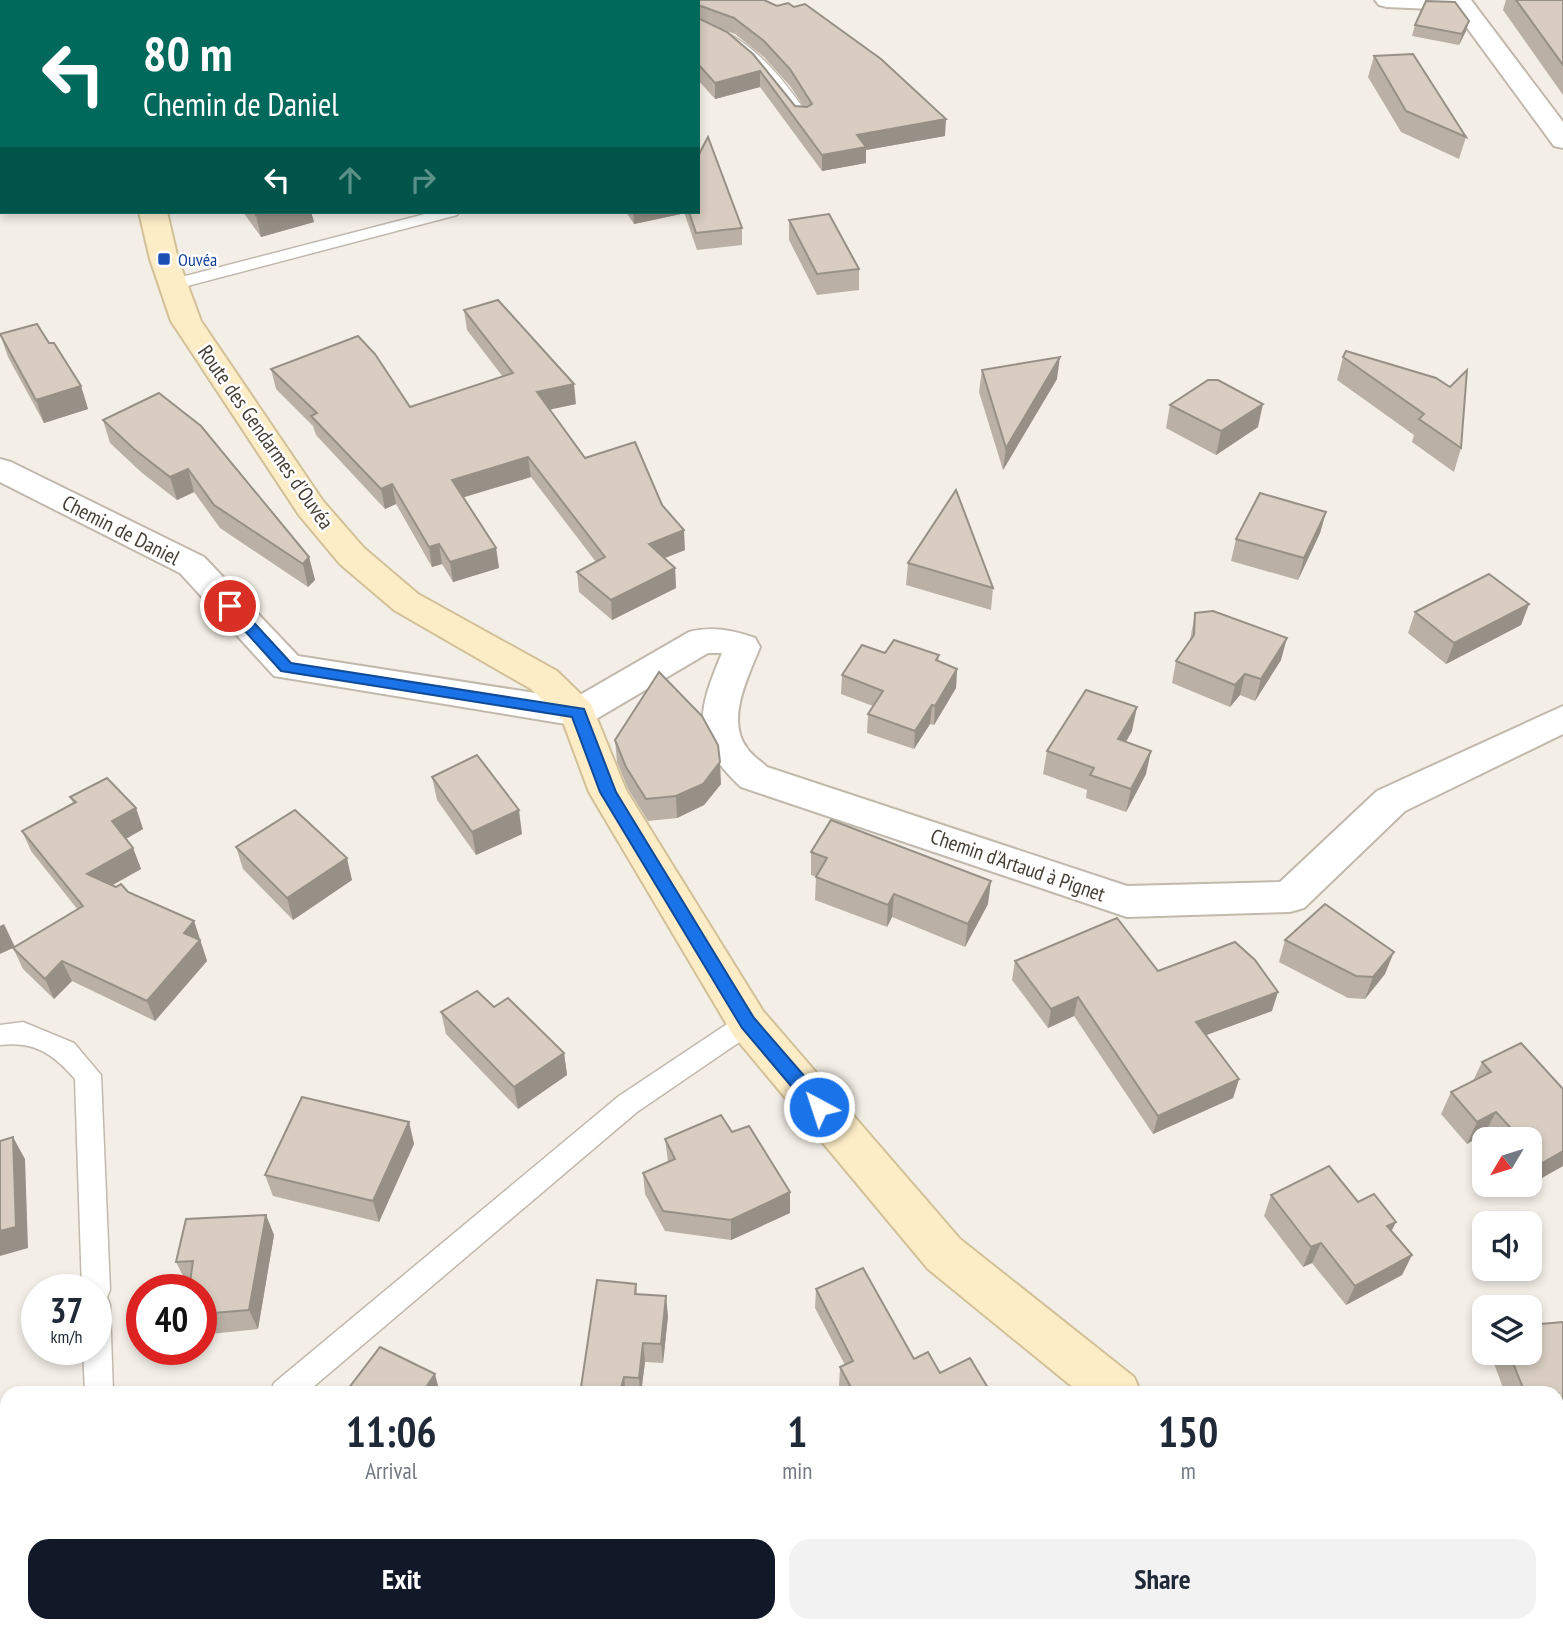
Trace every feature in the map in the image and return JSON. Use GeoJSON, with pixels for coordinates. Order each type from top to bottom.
{"type":"FeatureCollection","features":[{"type":"Feature","properties":{"kind":"street"},"geometry":{"type":"LineString","coordinates":[[1387,0],[1459,2],[1563,140]]}},
{"type":"Feature","properties":{"kind":"street","name":"Route des Gendarmes d'Ouvéa"},"geometry":{"type":"LineString","coordinates":[[154,214],[172,285],[186,321],[311,508],[352,556],[406,602],[544,680],[578,713]]}},
{"type":"Feature","properties":{"kind":"street","name":"Chemin de Daniel"},"geometry":{"type":"LineString","coordinates":[[0,469],[192,565],[287,667],[578,713]]}},
{"type":"Feature","properties":{"kind":"street","name":"Chemin d'Artaud à Pignet"},"geometry":{"type":"LineString","coordinates":[[578,713],[701,641],[726,641],[742,647],[723,695],[720,722],[730,753],[754,776],[1127,902],[1290,897],[1391,801],[1563,719]]}},
{"type":"Feature","properties":{"kind":"street"},"geometry":{"type":"LineString","coordinates":[[578,713],[608,792],[748,1023],[944,1254],[1108,1386]]}},
{"type":"Feature","properties":{"kind":"lane"},"geometry":{"type":"LineString","coordinates":[[700,27],[741,47],[774,78],[802,118]]}},
{"type":"Feature","properties":{"kind":"lane"},"geometry":{"type":"LineString","coordinates":[[172,285],[409,217],[434,214]]}},
{"type":"Feature","properties":{"kind":"lane"},"geometry":{"type":"LineString","coordinates":[[292,1386],[628,1104],[748,1023]]}},
{"type":"Feature","properties":{"kind":"lane"},"geometry":{"type":"LineString","coordinates":[[0,1035],[23,1032],[65,1050],[88,1075],[95,1274]]}},
{"type":"Feature","properties":{"kind":"lane"},"geometry":{"type":"LineString","coordinates":[[98,1365],[99,1386]]}},
{"type":"Feature","properties":{"kind":"building"},"geometry":{"type":"Polygon","coordinates":[[[700,0],[764,0],[777,6],[788,3],[794,7],[805,4],[881,59],[946,119],[857,135],[866,147],[822,155],[760,71],[715,83],[700,66],[700,19],[727,32],[753,54],[795,106],[807,107],[812,104],[790,69],[764,41],[734,18],[700,6],[700,0]]]}},
{"type":"Feature","properties":{"kind":"building"},"geometry":{"type":"Polygon","coordinates":[[[1516,0],[1563,0],[1563,65],[1516,0]]]}},
{"type":"Feature","properties":{"kind":"building"},"geometry":{"type":"Polygon","coordinates":[[[1426,1],[1455,2],[1469,21],[1462,34],[1415,25],[1426,1]]]}},
{"type":"Feature","properties":{"kind":"building"},"geometry":{"type":"Polygon","coordinates":[[[1413,54],[1466,137],[1406,111],[1374,56],[1413,54]]]}},
{"type":"Feature","properties":{"kind":"building"},"geometry":{"type":"Polygon","coordinates":[[[708,137],[742,228],[696,233],[690,214],[700,214],[700,152],[708,137]]]}},
{"type":"Feature","properties":{"kind":"building"},"geometry":{"type":"Polygon","coordinates":[[[829,214],[859,269],[817,274],[789,220],[829,214]]]}},
{"type":"Feature","properties":{"kind":"building"},"geometry":{"type":"Polygon","coordinates":[[[498,300],[574,384],[537,392],[585,458],[635,442],[662,505],[684,530],[649,544],[675,568],[611,600],[577,572],[605,557],[528,457],[452,480],[496,548],[450,562],[439,544],[429,547],[392,484],[381,489],[311,416],[317,413],[271,369],[358,336],[375,354],[410,407],[513,373],[464,310],[498,300]]]}},
{"type":"Feature","properties":{"kind":"building"},"geometry":{"type":"Polygon","coordinates":[[[37,324],[49,343],[54,343],[81,386],[36,400],[0,334],[37,324]]]}},
{"type":"Feature","properties":{"kind":"building"},"geometry":{"type":"Polygon","coordinates":[[[1346,351],[1436,378],[1450,387],[1467,370],[1461,448],[1419,419],[1424,414],[1343,357],[1346,351]]]}},
{"type":"Feature","properties":{"kind":"building"},"geometry":{"type":"Polygon","coordinates":[[[1060,357],[1006,448],[982,370],[1060,357]]]}},
{"type":"Feature","properties":{"kind":"building"},"geometry":{"type":"Polygon","coordinates":[[[1208,380],[1218,380],[1263,404],[1221,431],[1170,405],[1208,380]]]}},
{"type":"Feature","properties":{"kind":"building"},"geometry":{"type":"Polygon","coordinates":[[[159,393],[201,426],[309,557],[303,564],[214,505],[188,469],[170,477],[103,420],[159,393]]]}},
{"type":"Feature","properties":{"kind":"building"},"geometry":{"type":"Polygon","coordinates":[[[956,490],[993,588],[908,563],[956,490]]]}},
{"type":"Feature","properties":{"kind":"building"},"geometry":{"type":"Polygon","coordinates":[[[1260,493],[1326,512],[1304,558],[1236,539],[1260,493]]]}},
{"type":"Feature","properties":{"kind":"building"},"geometry":{"type":"Polygon","coordinates":[[[1489,574],[1529,604],[1454,643],[1415,612],[1489,574]]]}},
{"type":"Feature","properties":{"kind":"building"},"geometry":{"type":"Polygon","coordinates":[[[1213,611],[1287,638],[1261,679],[1245,674],[1235,685],[1176,661],[1194,635],[1195,613],[1213,611]]]}},
{"type":"Feature","properties":{"kind":"building"},"geometry":{"type":"Polygon","coordinates":[[[894,640],[939,655],[936,660],[957,669],[935,706],[932,705],[915,731],[868,714],[883,691],[842,675],[862,645],[885,653],[894,640]]]}},
{"type":"Feature","properties":{"kind":"building"},"geometry":{"type":"Polygon","coordinates":[[[659,672],[702,716],[718,745],[720,762],[703,784],[676,796],[646,799],[626,767],[615,740],[659,672]]]}},
{"type":"Feature","properties":{"kind":"building"},"geometry":{"type":"Polygon","coordinates":[[[1086,690],[1137,707],[1118,739],[1151,751],[1131,789],[1090,775],[1094,768],[1047,751],[1086,690]]]}},
{"type":"Feature","properties":{"kind":"building"},"geometry":{"type":"Polygon","coordinates":[[[477,755],[519,810],[472,832],[432,777],[477,755]]]}},
{"type":"Feature","properties":{"kind":"building"},"geometry":{"type":"Polygon","coordinates":[[[107,778],[136,808],[112,821],[133,848],[87,874],[116,887],[121,884],[128,892],[194,921],[184,933],[200,940],[147,1001],[62,961],[45,979],[13,948],[83,906],[22,831],[76,802],[70,797],[107,778]]]}},
{"type":"Feature","properties":{"kind":"building"},"geometry":{"type":"Polygon","coordinates":[[[295,810],[347,858],[287,898],[236,847],[295,810]]]}},
{"type":"Feature","properties":{"kind":"building"},"geometry":{"type":"Polygon","coordinates":[[[831,820],[991,881],[968,924],[894,894],[888,905],[816,877],[827,858],[811,852],[831,820]]]}},
{"type":"Feature","properties":{"kind":"building"},"geometry":{"type":"Polygon","coordinates":[[[1325,904],[1394,952],[1373,977],[1356,976],[1285,940],[1325,904]]]}},
{"type":"Feature","properties":{"kind":"building"},"geometry":{"type":"Polygon","coordinates":[[[1117,918],[1158,971],[1235,942],[1255,960],[1278,992],[1196,1022],[1239,1079],[1158,1116],[1078,997],[1051,1009],[1015,961],[1117,918]]]}},
{"type":"Feature","properties":{"kind":"building"},"geometry":{"type":"Polygon","coordinates":[[[477,991],[494,1007],[508,998],[564,1053],[514,1087],[441,1012],[477,991]]]}},
{"type":"Feature","properties":{"kind":"building"},"geometry":{"type":"Polygon","coordinates":[[[1521,1043],[1563,1089],[1563,1151],[1542,1163],[1542,1127],[1510,1127],[1496,1112],[1477,1122],[1451,1092],[1491,1072],[1482,1062],[1521,1043]]]}},
{"type":"Feature","properties":{"kind":"building"},"geometry":{"type":"Polygon","coordinates":[[[302,1097],[409,1122],[373,1201],[265,1175],[302,1097]]]}},
{"type":"Feature","properties":{"kind":"building"},"geometry":{"type":"Polygon","coordinates":[[[721,1115],[732,1132],[749,1126],[790,1192],[731,1220],[663,1211],[643,1173],[675,1159],[665,1139],[721,1115]]]}},
{"type":"Feature","properties":{"kind":"building"},"geometry":{"type":"Polygon","coordinates":[[[13,1137],[16,1227],[0,1231],[0,1141],[13,1137]]]}},
{"type":"Feature","properties":{"kind":"building"},"geometry":{"type":"Polygon","coordinates":[[[1329,1166],[1358,1202],[1374,1194],[1396,1222],[1387,1226],[1412,1255],[1355,1286],[1321,1243],[1311,1247],[1271,1195],[1329,1166]]]}},
{"type":"Feature","properties":{"kind":"building"},"geometry":{"type":"Polygon","coordinates":[[[266,1215],[249,1310],[217,1313],[217,1274],[191,1274],[193,1261],[176,1262],[186,1219],[266,1215]]]}},
{"type":"Feature","properties":{"kind":"building"},"geometry":{"type":"Polygon","coordinates":[[[863,1268],[914,1359],[928,1352],[940,1373],[970,1358],[987,1386],[850,1386],[840,1367],[853,1361],[816,1289],[863,1268]]]}},
{"type":"Feature","properties":{"kind":"building"},"geometry":{"type":"Polygon","coordinates":[[[597,1280],[636,1284],[635,1294],[666,1296],[661,1344],[643,1343],[639,1378],[624,1377],[622,1386],[581,1386],[597,1280]]]}},
{"type":"Feature","properties":{"kind":"building"},"geometry":{"type":"Polygon","coordinates":[[[1563,1322],[1563,1386],[1522,1386],[1514,1365],[1542,1365],[1542,1324],[1563,1322]]]}},
{"type":"Feature","properties":{"kind":"building"},"geometry":{"type":"Polygon","coordinates":[[[380,1347],[435,1374],[427,1386],[350,1386],[380,1347]]]}},
{"type":"Feature","properties":{"kind":"place","name":"Ouvéa"},"geometry":{"type":"Point","coordinates":[164,259]}},
{"type":"Feature","properties":{"kind":"route"},"geometry":{"type":"LineString","coordinates":[[230,606],[287,667],[578,713],[608,792],[748,1023],[819,1107]]}}]}
